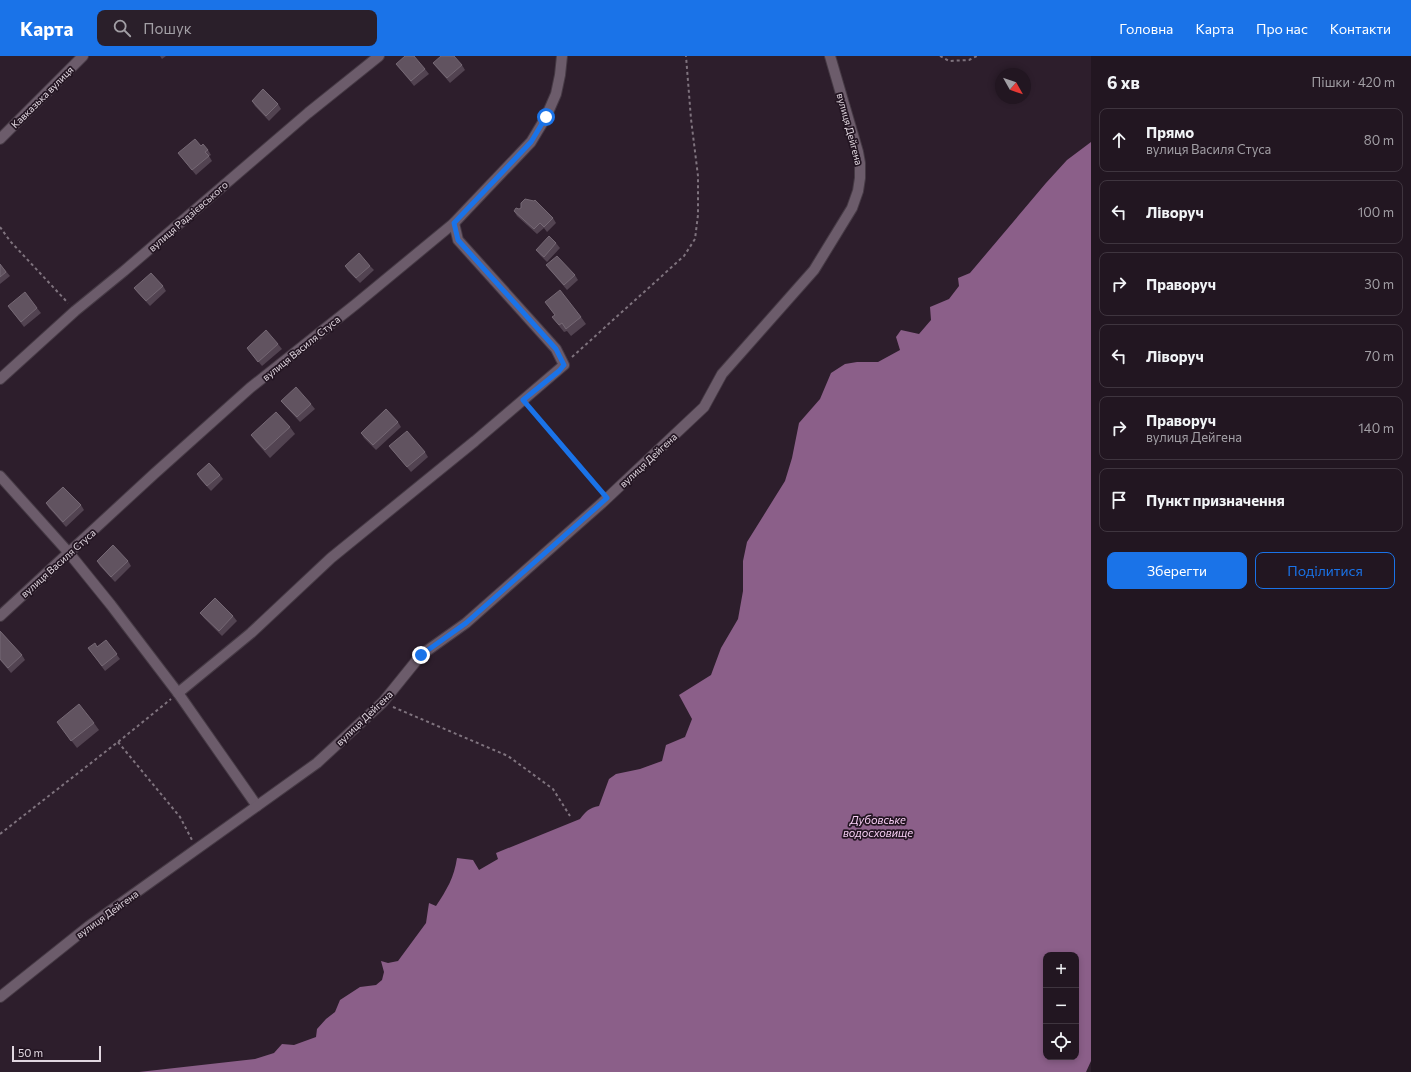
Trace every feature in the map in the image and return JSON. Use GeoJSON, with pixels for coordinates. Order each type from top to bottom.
{"type":"FeatureCollection","features":[{"type":"Feature","properties":{"kind":"street","name":"Кавказька вулиця"},"geometry":{"type":"LineString","coordinates":[[0,139],[83,56]]}},
{"type":"Feature","properties":{"kind":"street","name":"вулиця Радзієвського"},"geometry":{"type":"LineString","coordinates":[[0,379],[75,311],[130,266],[308,113],[379,56]]}},
{"type":"Feature","properties":{"kind":"street","name":"вулиця Василя Стуса"},"geometry":{"type":"LineString","coordinates":[[0,616],[250,388],[356,304],[454,223],[531,142],[546,117],[556,94],[562,56]]}},
{"type":"Feature","properties":{"kind":"street","name":"вулиця Дейгена"},"geometry":{"type":"LineString","coordinates":[[0,997],[89,926],[317,763],[383,702],[421,655],[466,623],[607,498],[704,408],[722,374],[814,270],[852,208],[858,191],[860,163],[830,56]]}},
{"type":"Feature","properties":{"kind":"street"},"geometry":{"type":"LineString","coordinates":[[178,693],[251,633],[331,558],[475,441],[559,371],[564,365],[556,349],[458,240],[454,223]]}},
{"type":"Feature","properties":{"kind":"street"},"geometry":{"type":"LineString","coordinates":[[0,476],[69,553],[111,605],[178,693],[258,806]]}},
{"type":"Feature","properties":{"kind":"path"},"geometry":{"type":"LineString","coordinates":[[564,365],[684,256],[695,239],[698,215],[698,176],[691,119],[686,56]]}},
{"type":"Feature","properties":{"kind":"path"},"geometry":{"type":"LineString","coordinates":[[940,56],[949,61],[970,60],[977,56]]}},
{"type":"Feature","properties":{"kind":"path"},"geometry":{"type":"LineString","coordinates":[[0,227],[10,241],[75,311]]}},
{"type":"Feature","properties":{"kind":"path"},"geometry":{"type":"LineString","coordinates":[[523,400],[607,498]]}},
{"type":"Feature","properties":{"kind":"path"},"geometry":{"type":"LineString","coordinates":[[0,834],[178,693]]}},
{"type":"Feature","properties":{"kind":"path"},"geometry":{"type":"LineString","coordinates":[[383,702],[508,756],[553,789],[570,816]]}},
{"type":"Feature","properties":{"kind":"path"},"geometry":{"type":"LineString","coordinates":[[118,742],[180,817],[190,834],[196,850]]}},
{"type":"Feature","properties":{"kind":"water","name":"Дубовське водосховище"},"geometry":{"type":"Polygon","coordinates":[[[1091,142],[1091,1061],[1086,1072],[139,1072],[255,1059],[274,1053],[282,1044],[294,1045],[316,1037],[317,1029],[335,1012],[340,1000],[360,987],[376,985],[382,980],[384,972],[381,961],[388,963],[398,961],[426,923],[429,903],[436,906],[447,889],[454,872],[457,858],[473,860],[479,870],[498,859],[496,853],[580,819],[588,810],[599,806],[609,779],[616,774],[640,769],[662,761],[666,745],[685,737],[692,719],[679,695],[711,675],[721,648],[738,619],[743,591],[743,561],[747,542],[785,481],[792,458],[799,423],[820,399],[831,373],[845,364],[857,362],[878,362],[900,350],[896,337],[901,330],[919,334],[931,320],[930,307],[949,299],[959,286],[958,278],[970,273],[1067,160],[1091,142]]]}},
{"type":"Feature","properties":{"kind":"building"},"geometry":{"type":"Polygon","coordinates":[[[405,56],[414,56],[425,69],[411,81],[396,64],[405,56]]]}},
{"type":"Feature","properties":{"kind":"building"},"geometry":{"type":"Polygon","coordinates":[[[441,56],[454,56],[462,65],[447,78],[433,63],[441,56]]]}},
{"type":"Feature","properties":{"kind":"building"},"geometry":{"type":"Polygon","coordinates":[[[263,89],[278,104],[266,116],[252,101],[263,89]]]}},
{"type":"Feature","properties":{"kind":"building"},"geometry":{"type":"Polygon","coordinates":[[[195,139],[201,146],[203,144],[208,150],[205,152],[209,156],[192,170],[178,153],[195,139]]]}},
{"type":"Feature","properties":{"kind":"building"},"geometry":{"type":"Polygon","coordinates":[[[525,199],[535,200],[553,218],[544,227],[540,223],[534,229],[514,211],[516,208],[521,208],[521,203],[525,199]]]}},
{"type":"Feature","properties":{"kind":"building"},"geometry":{"type":"Polygon","coordinates":[[[549,236],[556,243],[544,257],[536,250],[549,236]]]}},
{"type":"Feature","properties":{"kind":"building"},"geometry":{"type":"Polygon","coordinates":[[[359,253],[370,266],[356,278],[345,266],[359,253]]]}},
{"type":"Feature","properties":{"kind":"building"},"geometry":{"type":"Polygon","coordinates":[[[557,256],[575,275],[564,285],[546,265],[557,256]]]}},
{"type":"Feature","properties":{"kind":"building"},"geometry":{"type":"Polygon","coordinates":[[[0,264],[6,272],[0,277],[0,264]]]}},
{"type":"Feature","properties":{"kind":"building"},"geometry":{"type":"Polygon","coordinates":[[[151,273],[163,286],[146,301],[134,288],[151,273]]]}},
{"type":"Feature","properties":{"kind":"building"},"geometry":{"type":"Polygon","coordinates":[[[560,290],[581,317],[566,329],[562,323],[559,325],[552,317],[555,315],[545,302],[560,290]]]}},
{"type":"Feature","properties":{"kind":"building"},"geometry":{"type":"Polygon","coordinates":[[[25,292],[37,308],[21,322],[8,306],[25,292]]]}},
{"type":"Feature","properties":{"kind":"building"},"geometry":{"type":"Polygon","coordinates":[[[266,330],[278,344],[258,362],[247,348],[266,330]]]}},
{"type":"Feature","properties":{"kind":"building"},"geometry":{"type":"Polygon","coordinates":[[[296,387],[311,404],[297,417],[281,401],[296,387]]]}},
{"type":"Feature","properties":{"kind":"building"},"geometry":{"type":"Polygon","coordinates":[[[386,409],[398,422],[373,445],[361,433],[386,409]]]}},
{"type":"Feature","properties":{"kind":"building"},"geometry":{"type":"Polygon","coordinates":[[[276,412],[290,427],[265,450],[251,435],[276,412]]]}},
{"type":"Feature","properties":{"kind":"building"},"geometry":{"type":"Polygon","coordinates":[[[407,431],[425,452],[407,467],[389,446],[407,431]]]}},
{"type":"Feature","properties":{"kind":"building"},"geometry":{"type":"Polygon","coordinates":[[[209,463],[220,475],[207,486],[197,474],[209,463]]]}},
{"type":"Feature","properties":{"kind":"building"},"geometry":{"type":"Polygon","coordinates":[[[63,487],[81,505],[63,522],[46,503],[63,487]]]}},
{"type":"Feature","properties":{"kind":"building"},"geometry":{"type":"Polygon","coordinates":[[[113,545],[128,561],[111,577],[97,561],[113,545]]]}},
{"type":"Feature","properties":{"kind":"building"},"geometry":{"type":"Polygon","coordinates":[[[215,598],[233,616],[219,631],[200,613],[215,598]]]}},
{"type":"Feature","properties":{"kind":"building"},"geometry":{"type":"Polygon","coordinates":[[[0,631],[22,655],[8,668],[0,659],[0,631]]]}},
{"type":"Feature","properties":{"kind":"building"},"geometry":{"type":"Polygon","coordinates":[[[106,640],[117,654],[102,666],[88,648],[95,643],[97,647],[106,640]]]}},
{"type":"Feature","properties":{"kind":"building"},"geometry":{"type":"Polygon","coordinates":[[[79,704],[94,723],[71,741],[57,722],[79,704]]]}},
{"type":"Feature","properties":{"kind":"route"},"geometry":{"type":"LineString","coordinates":[[421,655],[466,623],[607,498],[523,400],[559,371],[564,365],[556,349],[458,240],[454,223],[531,142],[546,117]]}}]}
